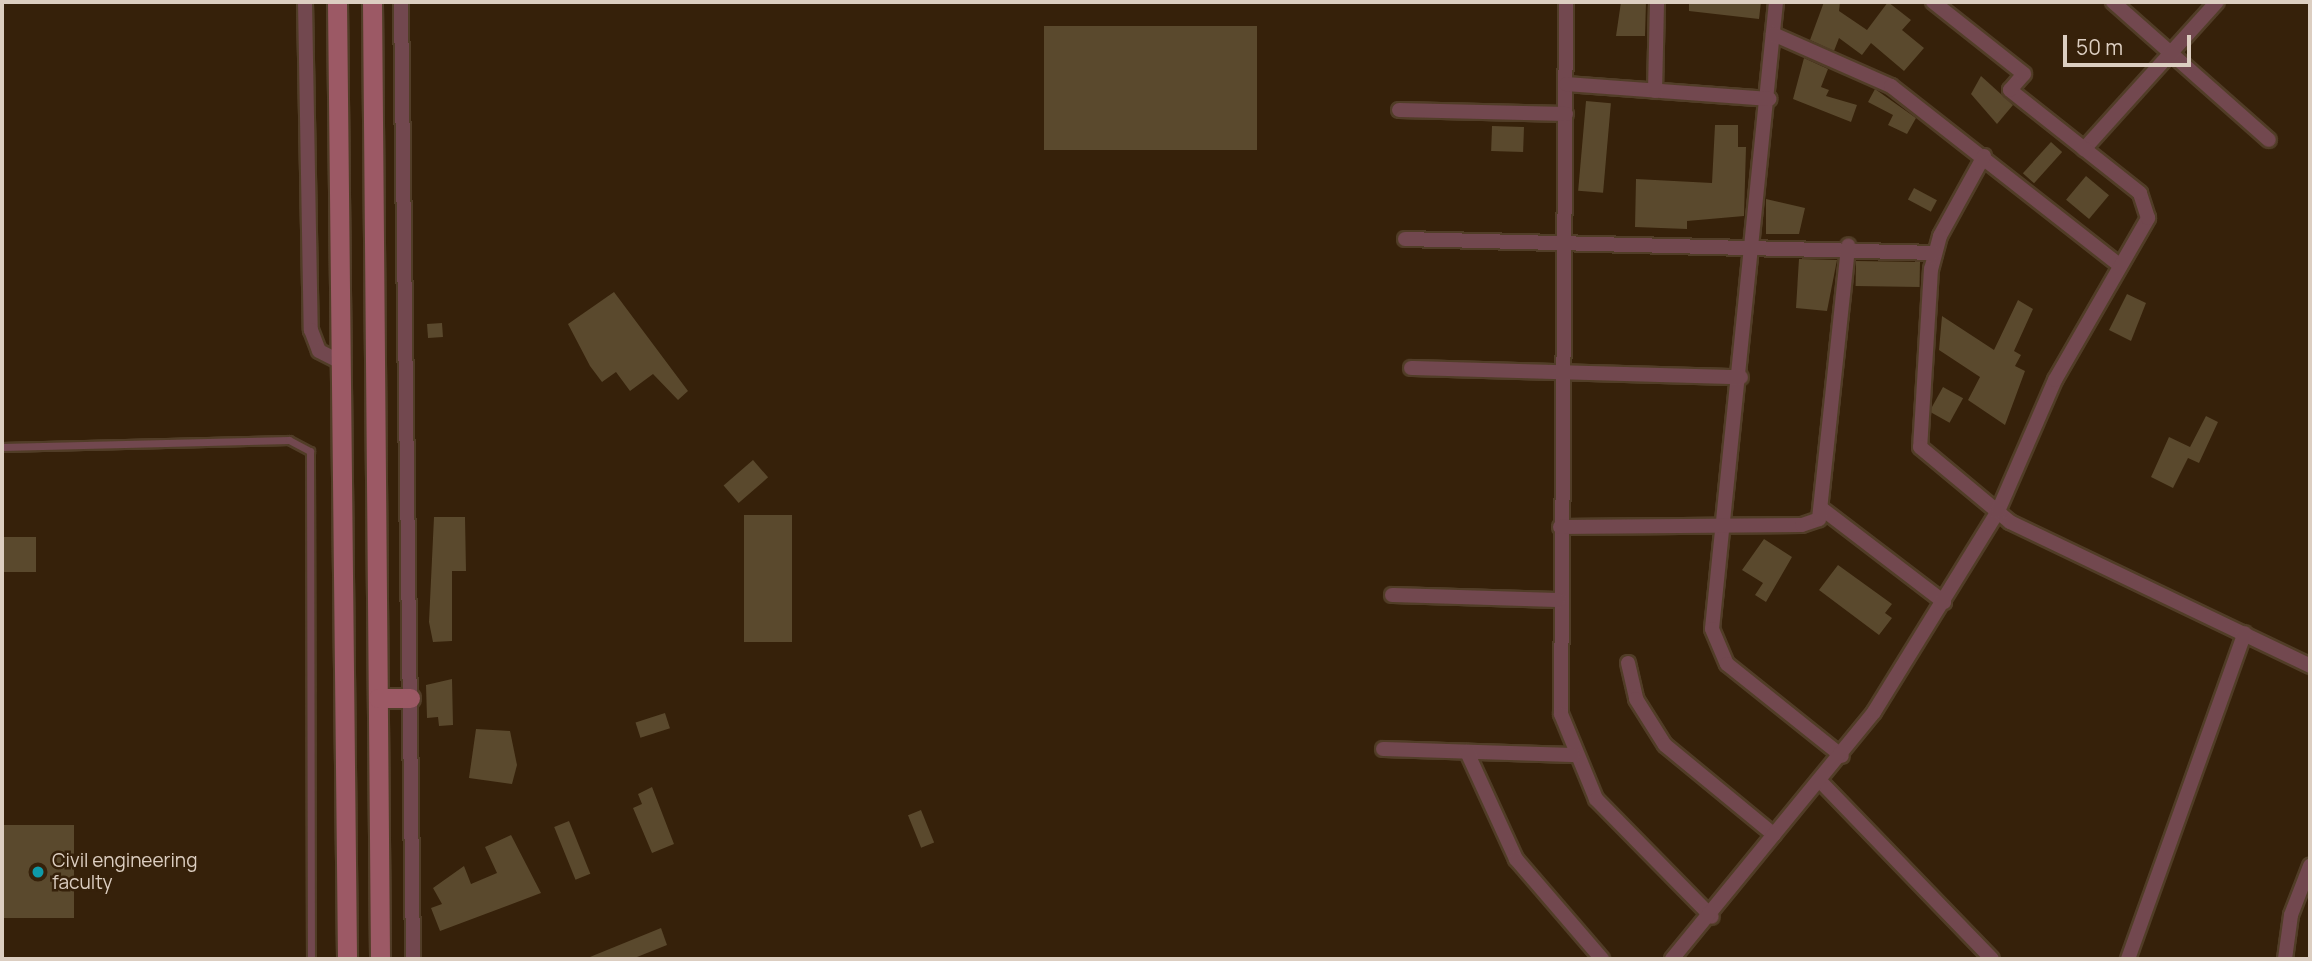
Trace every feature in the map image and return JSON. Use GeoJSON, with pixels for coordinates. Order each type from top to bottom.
{"type":"FeatureCollection","features":[{"type":"Feature","properties":{"kind":"main road"},"geometry":{"type":"LineString","coordinates":[[337,2],[347,959]]}},
{"type":"Feature","properties":{"kind":"main road"},"geometry":{"type":"LineString","coordinates":[[372,2],[380,959]]}},
{"type":"Feature","properties":{"kind":"main road"},"geometry":{"type":"LineString","coordinates":[[378,698],[410,698]]}},
{"type":"Feature","properties":{"kind":"street"},"geometry":{"type":"LineString","coordinates":[[305,2],[310,330],[320,351],[341,362]]}},
{"type":"Feature","properties":{"kind":"street"},"geometry":{"type":"LineString","coordinates":[[401,2],[413,959]]}},
{"type":"Feature","properties":{"kind":"street"},"geometry":{"type":"LineString","coordinates":[[1566,2],[1557,692],[1573,755],[1596,799],[1712,916]]}},
{"type":"Feature","properties":{"kind":"street"},"geometry":{"type":"LineString","coordinates":[[1655,91],[1657,2]]}},
{"type":"Feature","properties":{"kind":"street"},"geometry":{"type":"LineString","coordinates":[[1776,2],[1755,244],[1713,620],[1721,656],[1842,756]]}},
{"type":"Feature","properties":{"kind":"street"},"geometry":{"type":"LineString","coordinates":[[1672,959],[1712,916],[1774,835],[1842,756],[1944,602],[1998,511],[2055,380],[2119,265],[2146,223],[2148,206],[2140,192],[2010,90],[2024,74],[1933,2]]}},
{"type":"Feature","properties":{"kind":"street"},"geometry":{"type":"LineString","coordinates":[[2113,2],[2269,141]]}},
{"type":"Feature","properties":{"kind":"street"},"geometry":{"type":"LineString","coordinates":[[2084,149],[2217,2]]}},
{"type":"Feature","properties":{"kind":"street"},"geometry":{"type":"LineString","coordinates":[[1773,34],[1875,75],[1984,156],[2119,265]]}},
{"type":"Feature","properties":{"kind":"street"},"geometry":{"type":"LineString","coordinates":[[1566,84],[1769,99]]}},
{"type":"Feature","properties":{"kind":"street"},"geometry":{"type":"LineString","coordinates":[[1399,110],[1566,114]]}},
{"type":"Feature","properties":{"kind":"street"},"geometry":{"type":"LineString","coordinates":[[1984,156],[1935,253],[1917,441],[1930,459],[1998,511],[2310,666]]}},
{"type":"Feature","properties":{"kind":"street"},"geometry":{"type":"LineString","coordinates":[[1405,239],[1848,246],[1935,253]]}},
{"type":"Feature","properties":{"kind":"street"},"geometry":{"type":"LineString","coordinates":[[1559,527],[1724,523],[1802,525],[1819,519],[1848,246]]}},
{"type":"Feature","properties":{"kind":"street"},"geometry":{"type":"LineString","coordinates":[[1410,368],[1741,377]]}},
{"type":"Feature","properties":{"kind":"street"},"geometry":{"type":"LineString","coordinates":[[1821,508],[1944,602]]}},
{"type":"Feature","properties":{"kind":"street"},"geometry":{"type":"LineString","coordinates":[[1392,595],[1558,600]]}},
{"type":"Feature","properties":{"kind":"street"},"geometry":{"type":"LineString","coordinates":[[2128,959],[2245,633]]}},
{"type":"Feature","properties":{"kind":"street"},"geometry":{"type":"LineString","coordinates":[[1628,663],[1636,699],[1665,745],[1774,835]]}},
{"type":"Feature","properties":{"kind":"street"},"geometry":{"type":"LineString","coordinates":[[1382,749],[1573,755]]}},
{"type":"Feature","properties":{"kind":"street"},"geometry":{"type":"LineString","coordinates":[[1467,751],[1516,859],[1602,959]]}},
{"type":"Feature","properties":{"kind":"street"},"geometry":{"type":"LineString","coordinates":[[1821,782],[1992,959]]}},
{"type":"Feature","properties":{"kind":"street"},"geometry":{"type":"LineString","coordinates":[[2285,959],[2291,915],[2310,866]]}},
{"type":"Feature","properties":{"kind":"lane"},"geometry":{"type":"LineString","coordinates":[[2,447],[289,440],[310,452],[311,959]]}},
{"type":"Feature","properties":{"kind":"building"},"geometry":{"type":"Polygon","coordinates":[[[1621,2],[1646,2],[1645,36],[1616,36],[1621,2]]]}},
{"type":"Feature","properties":{"kind":"building"},"geometry":{"type":"Polygon","coordinates":[[[1689,2],[1761,2],[1759,19],[1689,11],[1689,2]]]}},
{"type":"Feature","properties":{"kind":"building"},"geometry":{"type":"Polygon","coordinates":[[[1824,2],[1840,2],[1839,11],[1867,30],[1888,2],[1911,20],[1902,30],[1924,48],[1904,71],[1871,43],[1862,55],[1839,38],[1834,51],[1810,40],[1824,2]]]}},
{"type":"Feature","properties":{"kind":"building"},"geometry":{"type":"Polygon","coordinates":[[[1044,26],[1257,26],[1257,150],[1044,150],[1044,26]]]}},
{"type":"Feature","properties":{"kind":"building"},"geometry":{"type":"Polygon","coordinates":[[[1804,58],[1828,69],[1821,87],[1829,90],[1826,96],[1857,105],[1851,122],[1793,99],[1804,58]]]}},
{"type":"Feature","properties":{"kind":"building"},"geometry":{"type":"Polygon","coordinates":[[[1981,76],[2013,105],[1997,124],[1971,94],[1981,76]]]}},
{"type":"Feature","properties":{"kind":"building"},"geometry":{"type":"Polygon","coordinates":[[[1875,89],[1916,118],[1907,134],[1888,125],[1893,115],[1868,102],[1875,89]]]}},
{"type":"Feature","properties":{"kind":"building"},"geometry":{"type":"Polygon","coordinates":[[[1586,101],[1611,103],[1603,193],[1578,191],[1586,101]]]}},
{"type":"Feature","properties":{"kind":"building"},"geometry":{"type":"Polygon","coordinates":[[[1715,125],[1738,125],[1738,147],[1746,147],[1744,216],[1687,221],[1687,229],[1635,227],[1636,179],[1712,183],[1715,125]]]}},
{"type":"Feature","properties":{"kind":"building"},"geometry":{"type":"Polygon","coordinates":[[[1492,126],[1524,127],[1523,152],[1491,151],[1492,126]]]}},
{"type":"Feature","properties":{"kind":"building"},"geometry":{"type":"Polygon","coordinates":[[[2051,142],[2062,152],[2034,183],[2023,173],[2051,142]]]}},
{"type":"Feature","properties":{"kind":"building"},"geometry":{"type":"Polygon","coordinates":[[[2086,176],[2109,195],[2089,219],[2066,200],[2086,176]]]}},
{"type":"Feature","properties":{"kind":"building"},"geometry":{"type":"Polygon","coordinates":[[[1914,188],[1937,200],[1931,212],[1908,199],[1914,188]]]}},
{"type":"Feature","properties":{"kind":"building"},"geometry":{"type":"Polygon","coordinates":[[[1766,199],[1805,208],[1799,234],[1766,234],[1766,199]]]}},
{"type":"Feature","properties":{"kind":"building"},"geometry":{"type":"Polygon","coordinates":[[[1799,259],[1837,260],[1827,311],[1796,308],[1799,259]]]}},
{"type":"Feature","properties":{"kind":"building"},"geometry":{"type":"Polygon","coordinates":[[[1856,261],[1920,262],[1920,287],[1856,286],[1856,261]]]}},
{"type":"Feature","properties":{"kind":"building"},"geometry":{"type":"Polygon","coordinates":[[[614,292],[688,391],[678,400],[653,374],[630,391],[616,372],[602,382],[590,366],[568,324],[614,292]]]}},
{"type":"Feature","properties":{"kind":"building"},"geometry":{"type":"Polygon","coordinates":[[[2127,294],[2146,303],[2131,341],[2109,330],[2127,294]]]}},
{"type":"Feature","properties":{"kind":"building"},"geometry":{"type":"Polygon","coordinates":[[[2018,300],[2033,309],[2014,351],[2021,355],[2015,366],[2025,371],[2005,425],[1968,400],[1980,377],[1939,350],[1942,316],[1994,350],[2018,300]]]}},
{"type":"Feature","properties":{"kind":"building"},"geometry":{"type":"Polygon","coordinates":[[[442,323],[443,337],[428,338],[427,324],[442,323]]]}},
{"type":"Feature","properties":{"kind":"building"},"geometry":{"type":"Polygon","coordinates":[[[1943,387],[1963,398],[1950,423],[1929,411],[1943,387]]]}},
{"type":"Feature","properties":{"kind":"building"},"geometry":{"type":"Polygon","coordinates":[[[2206,416],[2218,422],[2199,463],[2188,458],[2173,488],[2151,477],[2169,437],[2190,447],[2206,416]]]}},
{"type":"Feature","properties":{"kind":"building"},"geometry":{"type":"Polygon","coordinates":[[[753,460],[768,477],[739,503],[724,486],[753,460]]]}},
{"type":"Feature","properties":{"kind":"building"},"geometry":{"type":"Polygon","coordinates":[[[744,515],[792,515],[792,642],[744,642],[744,515]]]}},
{"type":"Feature","properties":{"kind":"building"},"geometry":{"type":"Polygon","coordinates":[[[434,517],[465,517],[466,571],[452,571],[452,641],[433,642],[429,622],[434,517]]]}},
{"type":"Feature","properties":{"kind":"building"},"geometry":{"type":"Polygon","coordinates":[[[2,537],[36,537],[36,572],[2,572],[2,537]]]}},
{"type":"Feature","properties":{"kind":"building"},"geometry":{"type":"Polygon","coordinates":[[[1764,539],[1792,557],[1766,602],[1755,595],[1763,583],[1742,570],[1764,539]]]}},
{"type":"Feature","properties":{"kind":"building"},"geometry":{"type":"Polygon","coordinates":[[[1838,565],[1892,604],[1885,613],[1892,618],[1879,635],[1819,590],[1838,565]]]}},
{"type":"Feature","properties":{"kind":"building"},"geometry":{"type":"Polygon","coordinates":[[[452,679],[453,725],[439,726],[438,717],[427,718],[426,685],[452,679]]]}},
{"type":"Feature","properties":{"kind":"building"},"geometry":{"type":"Polygon","coordinates":[[[665,713],[670,728],[640,738],[636,723],[665,713]]]}},
{"type":"Feature","properties":{"kind":"building"},"geometry":{"type":"Polygon","coordinates":[[[476,729],[510,731],[517,765],[512,784],[469,778],[476,729]]]}},
{"type":"Feature","properties":{"kind":"building"},"geometry":{"type":"Polygon","coordinates":[[[652,787],[674,844],[652,853],[633,808],[642,804],[638,794],[652,787]]]}},
{"type":"Feature","properties":{"kind":"building"},"geometry":{"type":"Polygon","coordinates":[[[921,810],[934,842],[921,848],[908,815],[921,810]]]}},
{"type":"Feature","properties":{"kind":"building"},"geometry":{"type":"Polygon","coordinates":[[[569,821],[590,874],[576,880],[554,827],[569,821]]]}},
{"type":"Feature","properties":{"kind":"building","name":"Civil engineering faculty"},"geometry":{"type":"Polygon","coordinates":[[[2,825],[74,825],[74,918],[2,918],[2,825]]]}},
{"type":"Feature","properties":{"kind":"building"},"geometry":{"type":"Polygon","coordinates":[[[511,835],[541,893],[440,931],[431,908],[442,904],[433,888],[464,866],[471,884],[497,873],[485,847],[511,835]]]}},
{"type":"Feature","properties":{"kind":"building"},"geometry":{"type":"Polygon","coordinates":[[[661,928],[667,945],[632,959],[585,959],[661,928]]]}},
{"type":"Feature","properties":{"kind":"place","name":"Civil engineering faculty"},"geometry":{"type":"Point","coordinates":[38,872]}}]}
